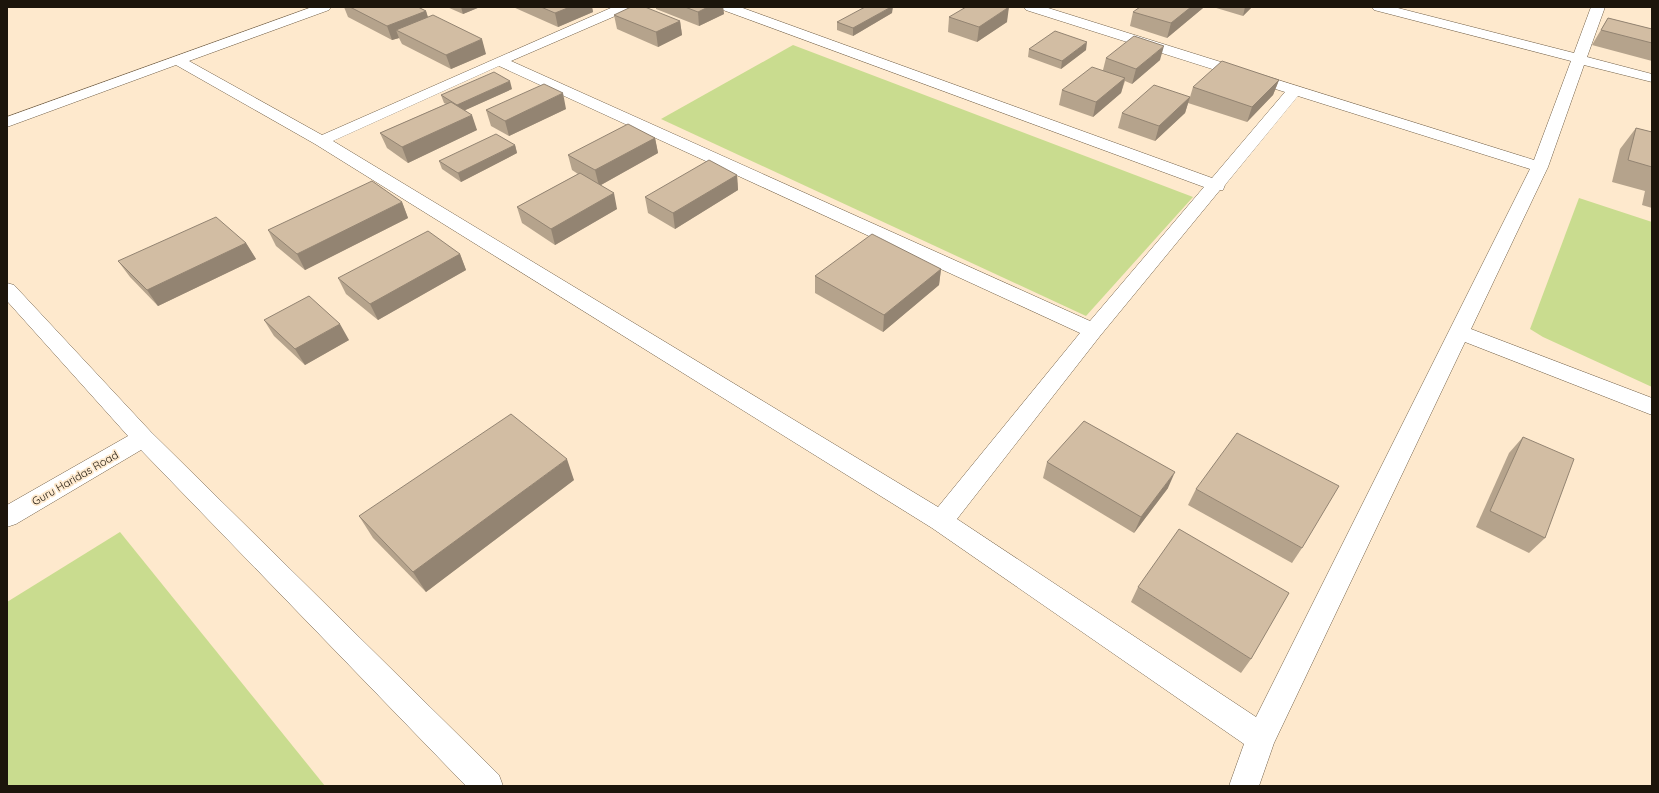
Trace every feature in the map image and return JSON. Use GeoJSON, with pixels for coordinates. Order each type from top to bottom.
{"type":"FeatureCollection","features":[{"type":"Feature","properties":{"kind":"street"},"geometry":{"type":"LineString","coordinates":[[7,122],[324,7]]}},
{"type":"Feature","properties":{"kind":"street"},"geometry":{"type":"LineString","coordinates":[[321,141],[624,7]]}},
{"type":"Feature","properties":{"kind":"street"},"geometry":{"type":"LineString","coordinates":[[728,7],[1217,186]]}},
{"type":"Feature","properties":{"kind":"street"},"geometry":{"type":"LineString","coordinates":[[1030,7],[1540,167]]}},
{"type":"Feature","properties":{"kind":"street"},"geometry":{"type":"LineString","coordinates":[[1379,7],[1652,78]]}},
{"type":"Feature","properties":{"kind":"street"},"geometry":{"type":"LineString","coordinates":[[1244,786],[1261,738],[1540,167],[1598,7]]}},
{"type":"Feature","properties":{"kind":"street"},"geometry":{"type":"LineString","coordinates":[[179,60],[321,141],[941,521],[1261,738]]}},
{"type":"Feature","properties":{"kind":"street"},"geometry":{"type":"LineString","coordinates":[[499,61],[1093,332]]}},
{"type":"Feature","properties":{"kind":"street"},"geometry":{"type":"LineString","coordinates":[[941,521],[1093,332],[1217,186],[1294,91]]}},
{"type":"Feature","properties":{"kind":"street"},"geometry":{"type":"LineString","coordinates":[[7,289],[143,438],[488,786]]}},
{"type":"Feature","properties":{"kind":"street"},"geometry":{"type":"LineString","coordinates":[[1459,332],[1652,407]]}},
{"type":"Feature","properties":{"kind":"street","name":"Guru Haridas Road"},"geometry":{"type":"LineString","coordinates":[[7,517],[143,438]]}},
{"type":"Feature","properties":{"kind":"green space"},"geometry":{"type":"Polygon","coordinates":[[[793,45],[1193,197],[1086,316],[661,119],[793,45]]]}},
{"type":"Feature","properties":{"kind":"green space"},"geometry":{"type":"Polygon","coordinates":[[[1579,198],[1652,222],[1652,387],[1543,337],[1530,329],[1579,198]]]}},
{"type":"Feature","properties":{"kind":"green space"},"geometry":{"type":"Polygon","coordinates":[[[120,532],[325,786],[7,786],[7,602],[120,532]]]}},
{"type":"Feature","properties":{"kind":"building"},"geometry":{"type":"Polygon","coordinates":[[[350,7],[418,7],[426,11],[387,26],[350,7]]]}},
{"type":"Feature","properties":{"kind":"building"},"geometry":{"type":"Polygon","coordinates":[[[541,7],[570,7],[555,13],[541,7]]]}},
{"type":"Feature","properties":{"kind":"building"},"geometry":{"type":"Polygon","coordinates":[[[631,7],[645,7],[680,21],[656,32],[614,15],[631,7]]]}},
{"type":"Feature","properties":{"kind":"building"},"geometry":{"type":"Polygon","coordinates":[[[685,7],[708,7],[698,12],[685,7]]]}},
{"type":"Feature","properties":{"kind":"building"},"geometry":{"type":"Polygon","coordinates":[[[865,7],[891,7],[853,28],[837,22],[865,7]]]}},
{"type":"Feature","properties":{"kind":"building"},"geometry":{"type":"Polygon","coordinates":[[[966,7],[1009,7],[979,27],[949,17],[966,7]]]}},
{"type":"Feature","properties":{"kind":"building"},"geometry":{"type":"Polygon","coordinates":[[[1140,7],[1191,7],[1171,23],[1133,12],[1140,7]]]}},
{"type":"Feature","properties":{"kind":"building"},"geometry":{"type":"Polygon","coordinates":[[[433,15],[482,39],[446,55],[396,30],[433,15]]]}},
{"type":"Feature","properties":{"kind":"building"},"geometry":{"type":"Polygon","coordinates":[[[1608,18],[1652,29],[1652,43],[1601,30],[1608,18]]]}},
{"type":"Feature","properties":{"kind":"building"},"geometry":{"type":"Polygon","coordinates":[[[1055,31],[1087,42],[1062,61],[1029,49],[1055,31]]]}},
{"type":"Feature","properties":{"kind":"building"},"geometry":{"type":"Polygon","coordinates":[[[1134,36],[1164,46],[1136,69],[1106,58],[1134,36]]]}},
{"type":"Feature","properties":{"kind":"building"},"geometry":{"type":"Polygon","coordinates":[[[1222,61],[1279,80],[1252,107],[1193,87],[1222,61]]]}},
{"type":"Feature","properties":{"kind":"building"},"geometry":{"type":"Polygon","coordinates":[[[1092,67],[1125,78],[1096,102],[1062,90],[1092,67]]]}},
{"type":"Feature","properties":{"kind":"building"},"geometry":{"type":"Polygon","coordinates":[[[494,72],[510,81],[457,105],[441,95],[494,72]]]}},
{"type":"Feature","properties":{"kind":"building"},"geometry":{"type":"Polygon","coordinates":[[[544,84],[563,93],[505,121],[486,110],[544,84]]]}},
{"type":"Feature","properties":{"kind":"building"},"geometry":{"type":"Polygon","coordinates":[[[1154,85],[1190,97],[1159,126],[1122,113],[1154,85]]]}},
{"type":"Feature","properties":{"kind":"building"},"geometry":{"type":"Polygon","coordinates":[[[451,102],[472,115],[402,147],[380,133],[451,102]]]}},
{"type":"Feature","properties":{"kind":"building"},"geometry":{"type":"Polygon","coordinates":[[[628,124],[655,138],[595,170],[568,155],[628,124]]]}},
{"type":"Feature","properties":{"kind":"building"},"geometry":{"type":"Polygon","coordinates":[[[1636,128],[1652,132],[1652,167],[1628,160],[1636,128]]]}},
{"type":"Feature","properties":{"kind":"building"},"geometry":{"type":"Polygon","coordinates":[[[496,134],[515,145],[458,173],[439,161],[496,134]]]}},
{"type":"Feature","properties":{"kind":"building"},"geometry":{"type":"Polygon","coordinates":[[[709,160],[737,175],[673,213],[645,197],[709,160]]]}},
{"type":"Feature","properties":{"kind":"building"},"geometry":{"type":"Polygon","coordinates":[[[580,173],[614,193],[551,229],[517,207],[580,173]]]}},
{"type":"Feature","properties":{"kind":"building"},"geometry":{"type":"Polygon","coordinates":[[[372,181],[402,202],[297,254],[268,230],[372,181]]]}},
{"type":"Feature","properties":{"kind":"building"},"geometry":{"type":"Polygon","coordinates":[[[216,217],[246,243],[147,290],[118,261],[216,217]]]}},
{"type":"Feature","properties":{"kind":"building"},"geometry":{"type":"Polygon","coordinates":[[[428,231],[460,254],[370,304],[338,278],[428,231]]]}},
{"type":"Feature","properties":{"kind":"building"},"geometry":{"type":"Polygon","coordinates":[[[872,234],[941,269],[884,315],[815,276],[872,234]]]}},
{"type":"Feature","properties":{"kind":"building"},"geometry":{"type":"Polygon","coordinates":[[[309,296],[340,324],[295,349],[264,320],[309,296]]]}},
{"type":"Feature","properties":{"kind":"building"},"geometry":{"type":"Polygon","coordinates":[[[511,414],[567,459],[413,572],[359,516],[511,414]]]}},
{"type":"Feature","properties":{"kind":"building"},"geometry":{"type":"Polygon","coordinates":[[[1084,421],[1175,472],[1141,517],[1047,462],[1084,421]]]}},
{"type":"Feature","properties":{"kind":"building"},"geometry":{"type":"Polygon","coordinates":[[[1237,433],[1339,486],[1302,548],[1196,489],[1237,433]]]}},
{"type":"Feature","properties":{"kind":"building"},"geometry":{"type":"Polygon","coordinates":[[[1523,437],[1574,459],[1545,538],[1490,511],[1523,437]]]}},
{"type":"Feature","properties":{"kind":"building"},"geometry":{"type":"Polygon","coordinates":[[[1179,529],[1289,593],[1251,659],[1138,587],[1179,529]]]}}]}
